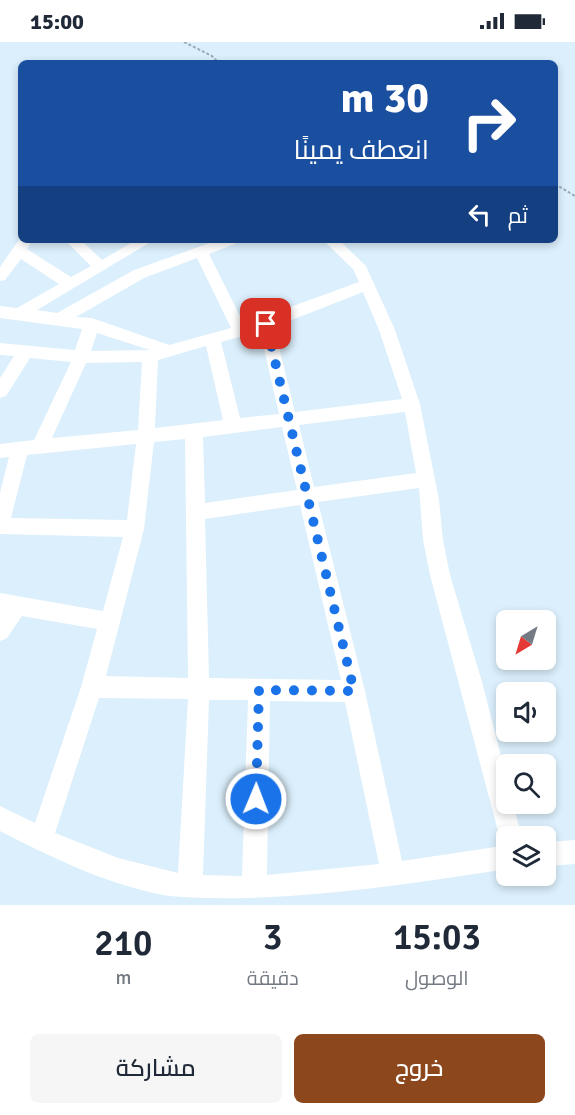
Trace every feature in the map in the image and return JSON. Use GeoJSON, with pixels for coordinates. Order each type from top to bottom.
{"type":"FeatureCollection","features":[{"type":"Feature","properties":{"kind":"street"},"geometry":{"type":"LineString","coordinates":[[75,243],[100,266]]}},
{"type":"Feature","properties":{"kind":"street"},"geometry":{"type":"LineString","coordinates":[[19,314],[142,243]]}},
{"type":"Feature","properties":{"kind":"street"},"geometry":{"type":"LineString","coordinates":[[61,318],[139,274],[224,243]]}},
{"type":"Feature","properties":{"kind":"street"},"geometry":{"type":"LineString","coordinates":[[333,243],[359,266],[387,330],[412,404],[426,478],[440,575],[471,682],[507,826]]}},
{"type":"Feature","properties":{"kind":"street"},"geometry":{"type":"LineString","coordinates":[[0,276],[23,245],[70,284]]}},
{"type":"Feature","properties":{"kind":"street"},"geometry":{"type":"LineString","coordinates":[[201,251],[240,331]]}},
{"type":"Feature","properties":{"kind":"street"},"geometry":{"type":"LineString","coordinates":[[0,349],[81,357],[160,353],[266,324],[366,285]]}},
{"type":"Feature","properties":{"kind":"street"},"geometry":{"type":"LineString","coordinates":[[0,312],[61,318],[92,324],[133,336],[160,353]]}},
{"type":"Feature","properties":{"kind":"street"},"geometry":{"type":"LineString","coordinates":[[39,448],[81,357],[92,324]]}},
{"type":"Feature","properties":{"kind":"street"},"geometry":{"type":"LineString","coordinates":[[266,324],[354,691],[393,874]]}},
{"type":"Feature","properties":{"kind":"street"},"geometry":{"type":"LineString","coordinates":[[212,339],[233,426]]}},
{"type":"Feature","properties":{"kind":"street"},"geometry":{"type":"LineString","coordinates":[[2,384],[25,353]]}},
{"type":"Feature","properties":{"kind":"street"},"geometry":{"type":"LineString","coordinates":[[41,839],[92,687],[135,529],[146,435],[160,353]]}},
{"type":"Feature","properties":{"kind":"street"},"geometry":{"type":"LineString","coordinates":[[0,451],[194,431],[412,404]]}},
{"type":"Feature","properties":{"kind":"street"},"geometry":{"type":"LineString","coordinates":[[190,887],[200,689],[194,431]]}},
{"type":"Feature","properties":{"kind":"street"},"geometry":{"type":"LineString","coordinates":[[19,450],[0,525],[135,529]]}},
{"type":"Feature","properties":{"kind":"street"},"geometry":{"type":"LineString","coordinates":[[196,512],[426,478]]}},
{"type":"Feature","properties":{"kind":"street"},"geometry":{"type":"LineString","coordinates":[[0,631],[9,605],[111,622]]}},
{"type":"Feature","properties":{"kind":"street"},"geometry":{"type":"LineString","coordinates":[[92,687],[354,691]]}},
{"type":"Feature","properties":{"kind":"street"},"geometry":{"type":"LineString","coordinates":[[254,886],[259,690]]}},
{"type":"Feature","properties":{"kind":"street"},"geometry":{"type":"LineString","coordinates":[[0,818],[41,839],[145,878],[190,887],[289,886],[496,859]]}},
{"type":"Feature","properties":{"kind":"street"},"geometry":{"type":"LineString","coordinates":[[556,853],[575,852]]}},
{"type":"Feature","properties":{"kind":"path"},"geometry":{"type":"LineString","coordinates":[[184,42],[216,60]]}},
{"type":"Feature","properties":{"kind":"path"},"geometry":{"type":"LineString","coordinates":[[558,186],[575,196]]}},
{"type":"Feature","properties":{"kind":"route"},"geometry":{"type":"LineString","coordinates":[[256,799],[259,690],[354,691],[266,324]]}}]}
